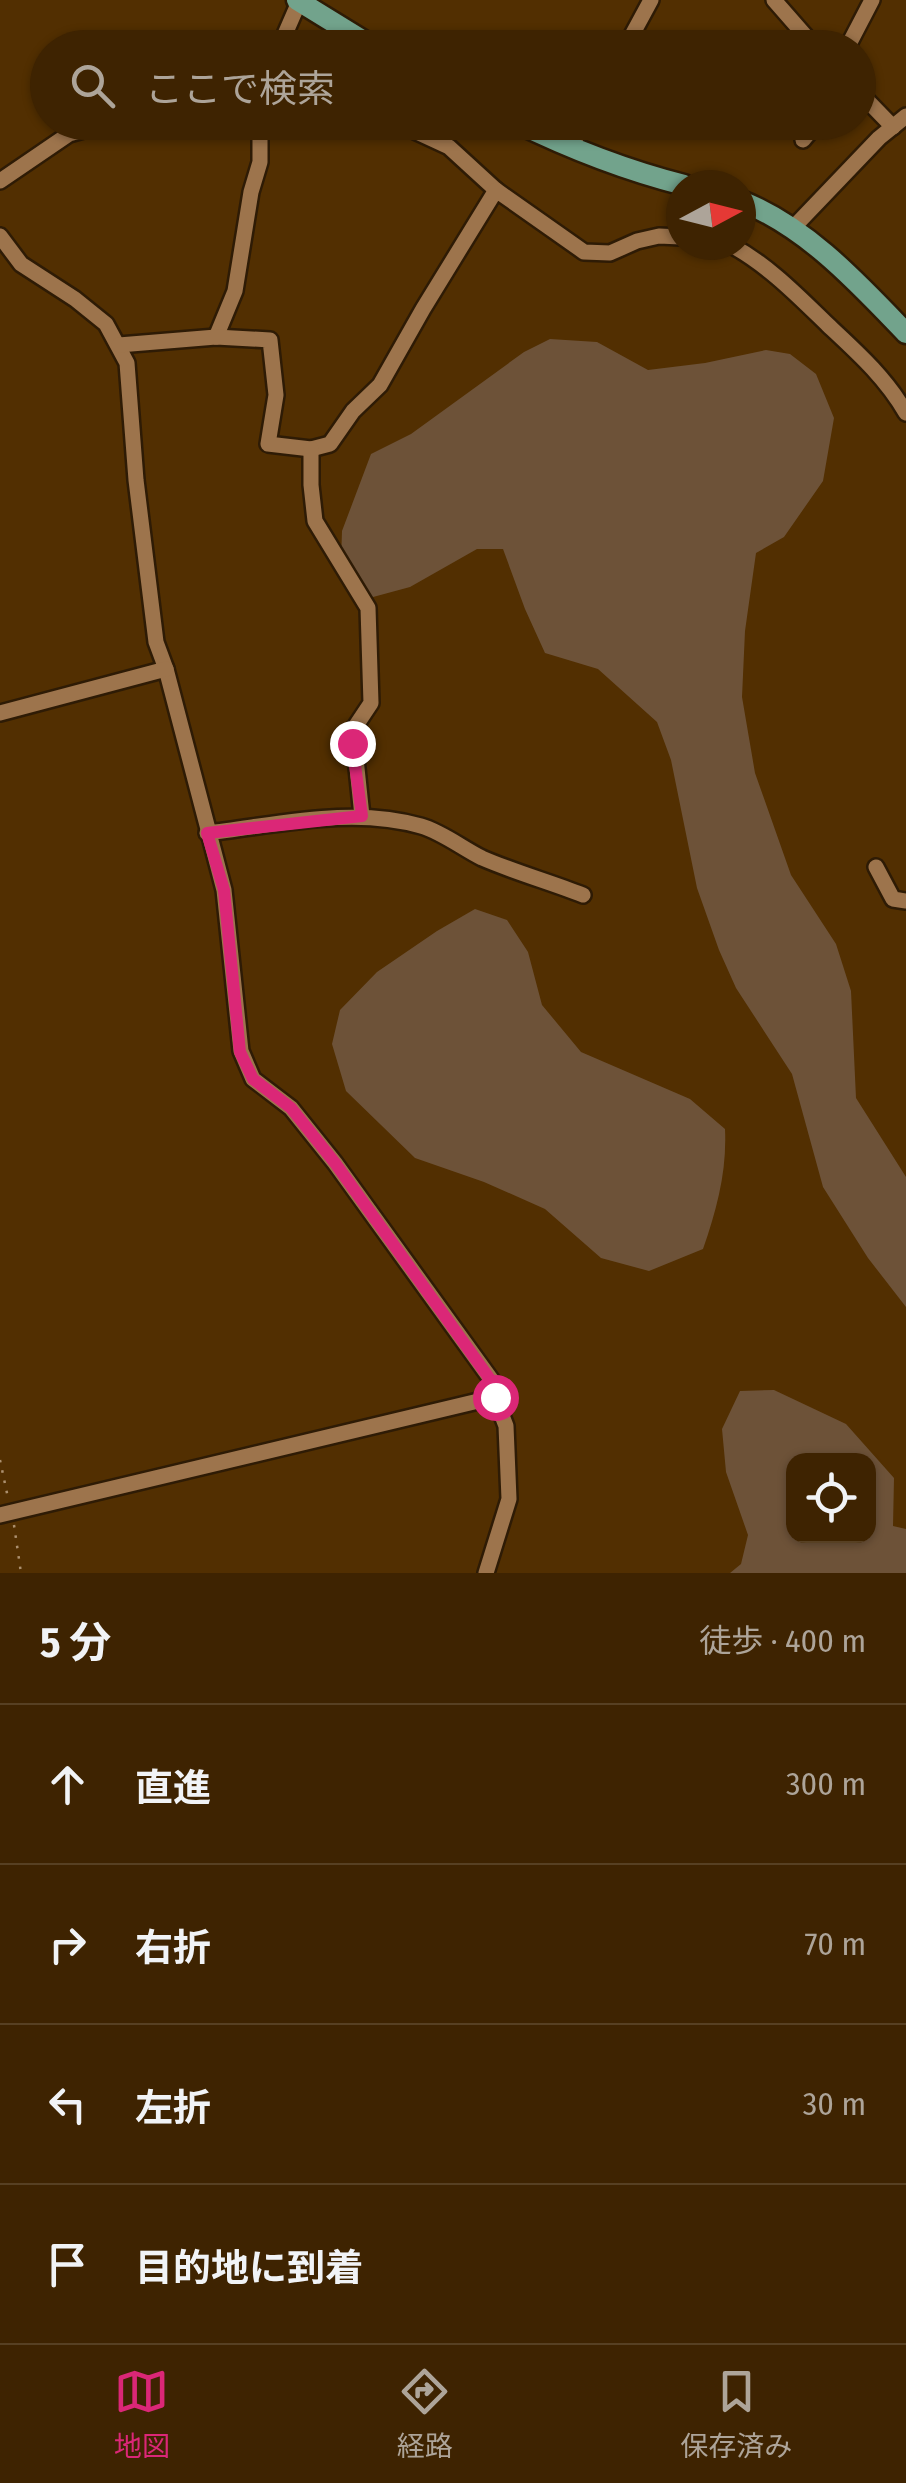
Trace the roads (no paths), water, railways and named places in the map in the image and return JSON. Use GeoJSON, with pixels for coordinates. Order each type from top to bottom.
{"type":"FeatureCollection","features":[{"type":"Feature","properties":{"kind":"main road"},"geometry":{"type":"LineString","coordinates":[[298,1],[330,30]]}},
{"type":"Feature","properties":{"kind":"main road"},"geometry":{"type":"LineString","coordinates":[[555,140],[666,180]]}},
{"type":"Feature","properties":{"kind":"main road"},"geometry":{"type":"LineString","coordinates":[[756,208],[792,229],[834,262],[906,333]]}},
{"type":"Feature","properties":{"kind":"street"},"geometry":{"type":"LineString","coordinates":[[634,30],[650,0]]}},
{"type":"Feature","properties":{"kind":"street"},"geometry":{"type":"LineString","coordinates":[[774,0],[800,30]]}},
{"type":"Feature","properties":{"kind":"street"},"geometry":{"type":"LineString","coordinates":[[856,30],[872,0]]}},
{"type":"Feature","properties":{"kind":"street"},"geometry":{"type":"LineString","coordinates":[[286,30],[298,1]]}},
{"type":"Feature","properties":{"kind":"street"},"geometry":{"type":"LineString","coordinates":[[792,229],[899,121],[876,105]]}},
{"type":"Feature","properties":{"kind":"street"},"geometry":{"type":"LineString","coordinates":[[0,181],[60,140]]}},
{"type":"Feature","properties":{"kind":"street"},"geometry":{"type":"LineString","coordinates":[[216,337],[235,291],[251,192],[260,162],[260,140]]}},
{"type":"Feature","properties":{"kind":"street"},"geometry":{"type":"LineString","coordinates":[[436,140],[450,146],[496,190],[584,252],[610,253],[637,241],[666,236]]}},
{"type":"Feature","properties":{"kind":"street"},"geometry":{"type":"LineString","coordinates":[[570,147],[574,140]]}},
{"type":"Feature","properties":{"kind":"street"},"geometry":{"type":"LineString","coordinates":[[119,346],[216,337],[270,340],[276,395],[268,444],[311,450],[330,444],[353,411],[380,385],[496,190]]}},
{"type":"Feature","properties":{"kind":"street"},"geometry":{"type":"LineString","coordinates":[[0,236],[21,264],[106,324],[127,362],[136,480],[156,642],[224,890],[240,1052],[253,1079],[291,1108],[335,1163],[492,1382],[506,1426],[509,1499],[486,1573]]}},
{"type":"Feature","properties":{"kind":"street"},"geometry":{"type":"LineString","coordinates":[[755,260],[873,368],[906,413]]}},
{"type":"Feature","properties":{"kind":"street"},"geometry":{"type":"LineString","coordinates":[[311,450],[316,521],[368,608],[371,703],[352,730],[362,816]]}},
{"type":"Feature","properties":{"kind":"street"},"geometry":{"type":"LineString","coordinates":[[0,713],[166,670]]}},
{"type":"Feature","properties":{"kind":"street"},"geometry":{"type":"LineString","coordinates":[[207,833],[362,816],[423,826],[483,858],[583,895]]}},
{"type":"Feature","properties":{"kind":"street"},"geometry":{"type":"LineString","coordinates":[[876,867],[893,899],[906,900]]}},
{"type":"Feature","properties":{"kind":"street"},"geometry":{"type":"LineString","coordinates":[[0,1514],[495,1397]]}}]}
